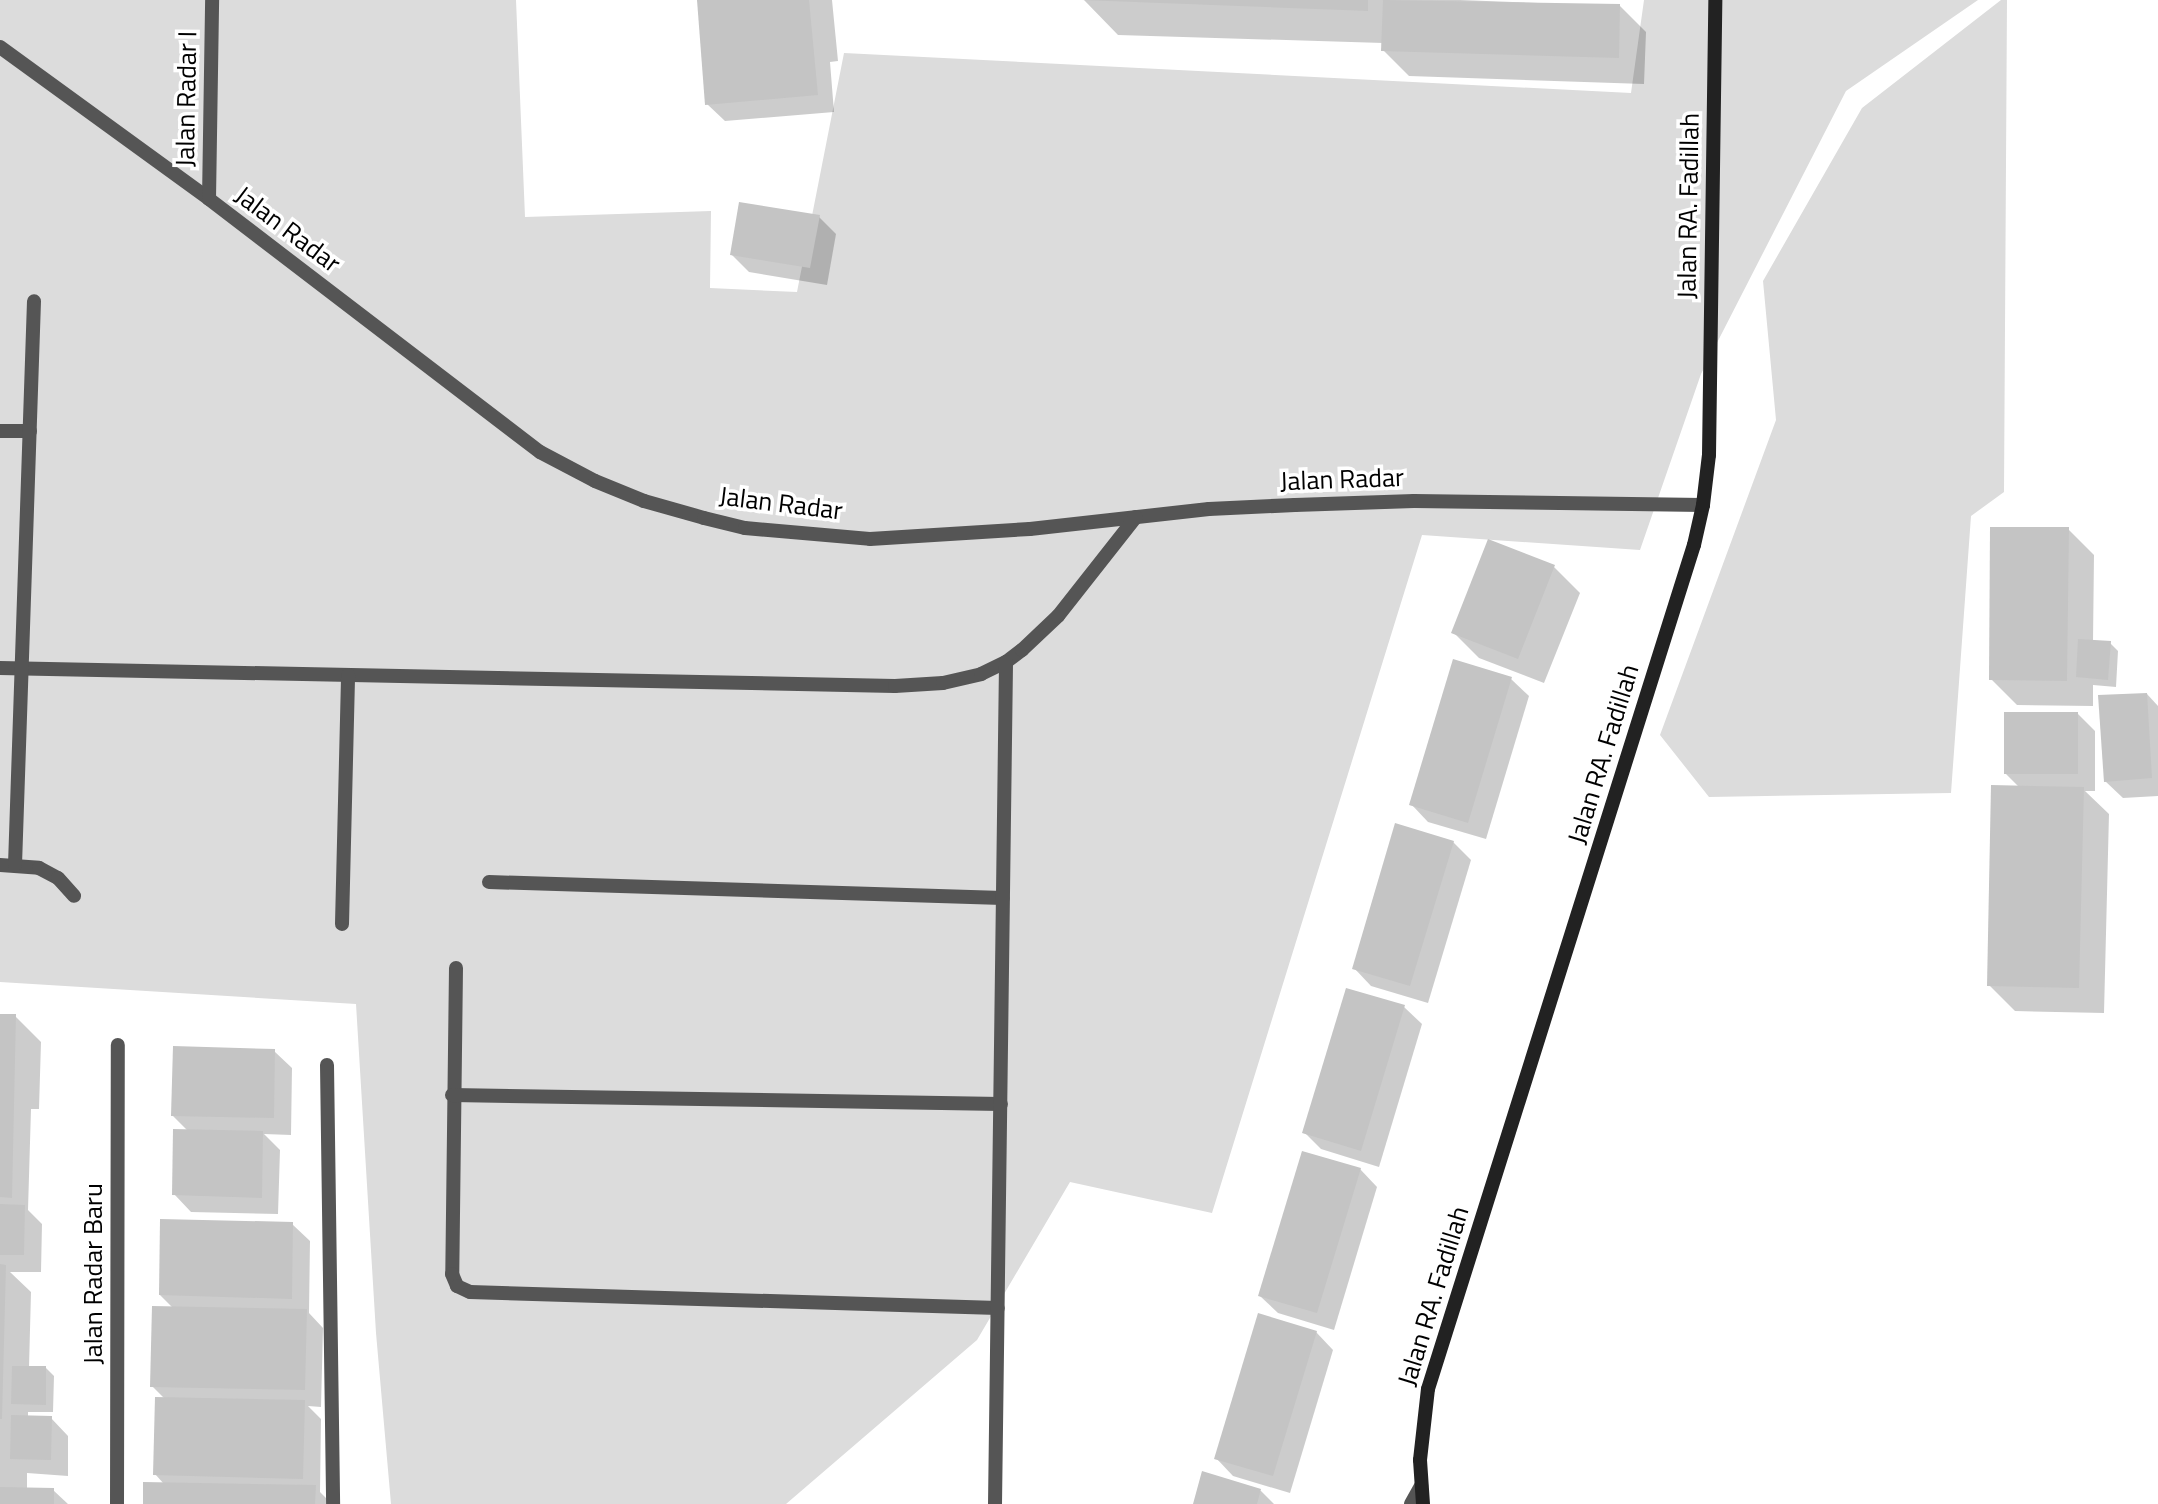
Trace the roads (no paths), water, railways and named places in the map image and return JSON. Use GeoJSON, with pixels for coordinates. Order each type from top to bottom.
{"type":"FeatureCollection","features":[{"type":"Feature","properties":{"kind":"main road","name":"Jalan RA. Fadillah"},"geometry":{"type":"LineString","coordinates":[[1423,1504],[1422,1427],[1428,1390],[1694,545],[1703,505],[1709,455],[1715,0]]}},
{"type":"Feature","properties":{"kind":"street","name":"Jalan Radar I"},"geometry":{"type":"LineString","coordinates":[[209,200],[212,0]]}},
{"type":"Feature","properties":{"kind":"street","name":"Jalan Radar"},"geometry":{"type":"LineString","coordinates":[[0,47],[209,200],[540,452],[595,481],[644,501],[746,528],[870,539],[1030,528],[1209,509],[1414,501],[1703,505]]}},
{"type":"Feature","properties":{"kind":"street"},"geometry":{"type":"LineString","coordinates":[[34,301],[22,668],[7,865],[48,872],[74,896]]}},
{"type":"Feature","properties":{"kind":"street"},"geometry":{"type":"LineString","coordinates":[[0,431],[30,431]]}},
{"type":"Feature","properties":{"kind":"street"},"geometry":{"type":"LineString","coordinates":[[0,668],[895,686],[962,680],[1006,662],[1058,616],[1136,517]]}},
{"type":"Feature","properties":{"kind":"street"},"geometry":{"type":"LineString","coordinates":[[995,1504],[1006,662]]}},
{"type":"Feature","properties":{"kind":"street"},"geometry":{"type":"LineString","coordinates":[[342,924],[348,675]]}},
{"type":"Feature","properties":{"kind":"street"},"geometry":{"type":"LineString","coordinates":[[489,882],[1003,898]]}},
{"type":"Feature","properties":{"kind":"street"},"geometry":{"type":"LineString","coordinates":[[456,968],[452,1094],[452,1273],[461,1288],[470,1292],[998,1308]]}},
{"type":"Feature","properties":{"kind":"street","name":"Jalan Radar Baru"},"geometry":{"type":"LineString","coordinates":[[117,1504],[118,1045]]}},
{"type":"Feature","properties":{"kind":"street"},"geometry":{"type":"LineString","coordinates":[[327,1065],[333,1504]]}},
{"type":"Feature","properties":{"kind":"street"},"geometry":{"type":"LineString","coordinates":[[452,1094],[1000,1104]]}},
{"type":"Feature","properties":{"kind":"street"},"geometry":{"type":"LineString","coordinates":[[1412,1504],[1421,1486]]}}]}
